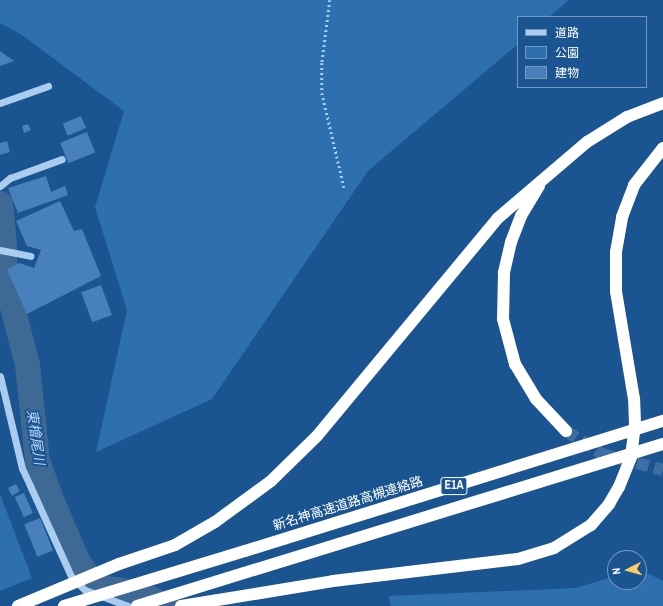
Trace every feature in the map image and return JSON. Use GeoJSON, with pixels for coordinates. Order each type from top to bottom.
{"type":"FeatureCollection","features":[{"type":"Feature","properties":{"kind":"highway"},"geometry":{"type":"LineString","coordinates":[[18,606],[119,564],[175,545],[215,522],[271,481],[317,436],[498,218],[545,176],[587,142],[620,121],[663,103]]}},
{"type":"Feature","properties":{"kind":"highway"},"geometry":{"type":"LineString","coordinates":[[181,606],[276,590],[518,559],[554,548],[591,525],[609,504],[619,487],[631,457],[635,424],[634,399],[616,292],[616,252],[622,217],[634,185],[663,148]]}},
{"type":"Feature","properties":{"kind":"highway"},"geometry":{"type":"LineString","coordinates":[[545,176],[521,216],[511,242],[504,273],[503,318],[515,364],[536,399],[566,431]]}},
{"type":"Feature","properties":{"kind":"highway","name":"新名神高速道路高槻連絡路"},"geometry":{"type":"LineString","coordinates":[[64,606],[663,421]]}},
{"type":"Feature","properties":{"kind":"highway","name":"E1A"},"geometry":{"type":"LineString","coordinates":[[137,606],[663,444]]}},
{"type":"Feature","properties":{"kind":"street"},"geometry":{"type":"LineString","coordinates":[[0,103],[48,86]]}},
{"type":"Feature","properties":{"kind":"street"},"geometry":{"type":"LineString","coordinates":[[0,186],[10,178],[62,159]]}},
{"type":"Feature","properties":{"kind":"street"},"geometry":{"type":"LineString","coordinates":[[0,250],[30,256]]}},
{"type":"Feature","properties":{"kind":"street"},"geometry":{"type":"LineString","coordinates":[[0,376],[22,468],[72,578],[85,590],[128,606]]}},
{"type":"Feature","properties":{"kind":"street"},"geometry":{"type":"LineString","coordinates":[[85,590],[89,606]]}},
{"type":"Feature","properties":{"kind":"path"},"geometry":{"type":"LineString","coordinates":[[330,0],[322,63],[322,93],[344,187]]}},
{"type":"Feature","properties":{"kind":"green space"},"geometry":{"type":"Polygon","coordinates":[[[0,0],[569,0],[550,16],[517,16],[517,45],[368,171],[212,399],[96,452],[127,310],[95,207],[124,111],[22,35],[0,23],[0,0]]]}},
{"type":"Feature","properties":{"kind":"green space"},"geometry":{"type":"Polygon","coordinates":[[[0,494],[32,578],[0,591],[0,494]]]}},
{"type":"Feature","properties":{"kind":"green space"},"geometry":{"type":"Polygon","coordinates":[[[647,573],[663,581],[663,606],[391,606],[388,596],[576,588],[607,578],[607,590],[647,590],[647,573]]]}},
{"type":"Feature","properties":{"kind":"building"},"geometry":{"type":"Polygon","coordinates":[[[0,51],[14,61],[0,66],[0,51]]]}},
{"type":"Feature","properties":{"kind":"building"},"geometry":{"type":"Polygon","coordinates":[[[81,116],[86,128],[68,136],[63,124],[81,116]]]}},
{"type":"Feature","properties":{"kind":"building"},"geometry":{"type":"Polygon","coordinates":[[[28,124],[31,130],[24,133],[22,126],[28,124]]]}},
{"type":"Feature","properties":{"kind":"building"},"geometry":{"type":"Polygon","coordinates":[[[87,132],[95,152],[68,163],[60,143],[87,132]]]}},
{"type":"Feature","properties":{"kind":"building"},"geometry":{"type":"Polygon","coordinates":[[[7,141],[10,152],[0,155],[0,143],[7,141]]]}},
{"type":"Feature","properties":{"kind":"building"},"geometry":{"type":"Polygon","coordinates":[[[46,176],[51,192],[65,186],[68,195],[18,213],[8,188],[46,176]]]}},
{"type":"Feature","properties":{"kind":"building"},"geometry":{"type":"Polygon","coordinates":[[[60,201],[74,231],[82,229],[101,276],[27,314],[7,270],[19,263],[34,268],[41,250],[27,246],[16,221],[60,201]]]}},
{"type":"Feature","properties":{"kind":"building"},"geometry":{"type":"Polygon","coordinates":[[[101,285],[112,315],[92,322],[81,292],[101,285]]]}},
{"type":"Feature","properties":{"kind":"building"},"geometry":{"type":"Polygon","coordinates":[[[16,484],[20,491],[12,496],[8,488],[16,484]]]}},
{"type":"Feature","properties":{"kind":"building"},"geometry":{"type":"Polygon","coordinates":[[[24,493],[33,513],[24,517],[15,497],[24,493]]]}},
{"type":"Feature","properties":{"kind":"building"},"geometry":{"type":"Polygon","coordinates":[[[40,518],[53,550],[37,557],[24,524],[40,518]]]}},
{"type":"Feature","properties":{"kind":"waterway","name":"東檜尾川"},"geometry":{"type":"LineString","coordinates":[[0,203],[4,244],[4,276],[27,364],[37,460],[53,504],[78,562],[95,586],[140,593],[167,606]]}},
{"type":"Feature","properties":{"kind":"tunnel"},"geometry":{"type":"LineString","coordinates":[[566,431],[602,454],[663,470]]}}]}
